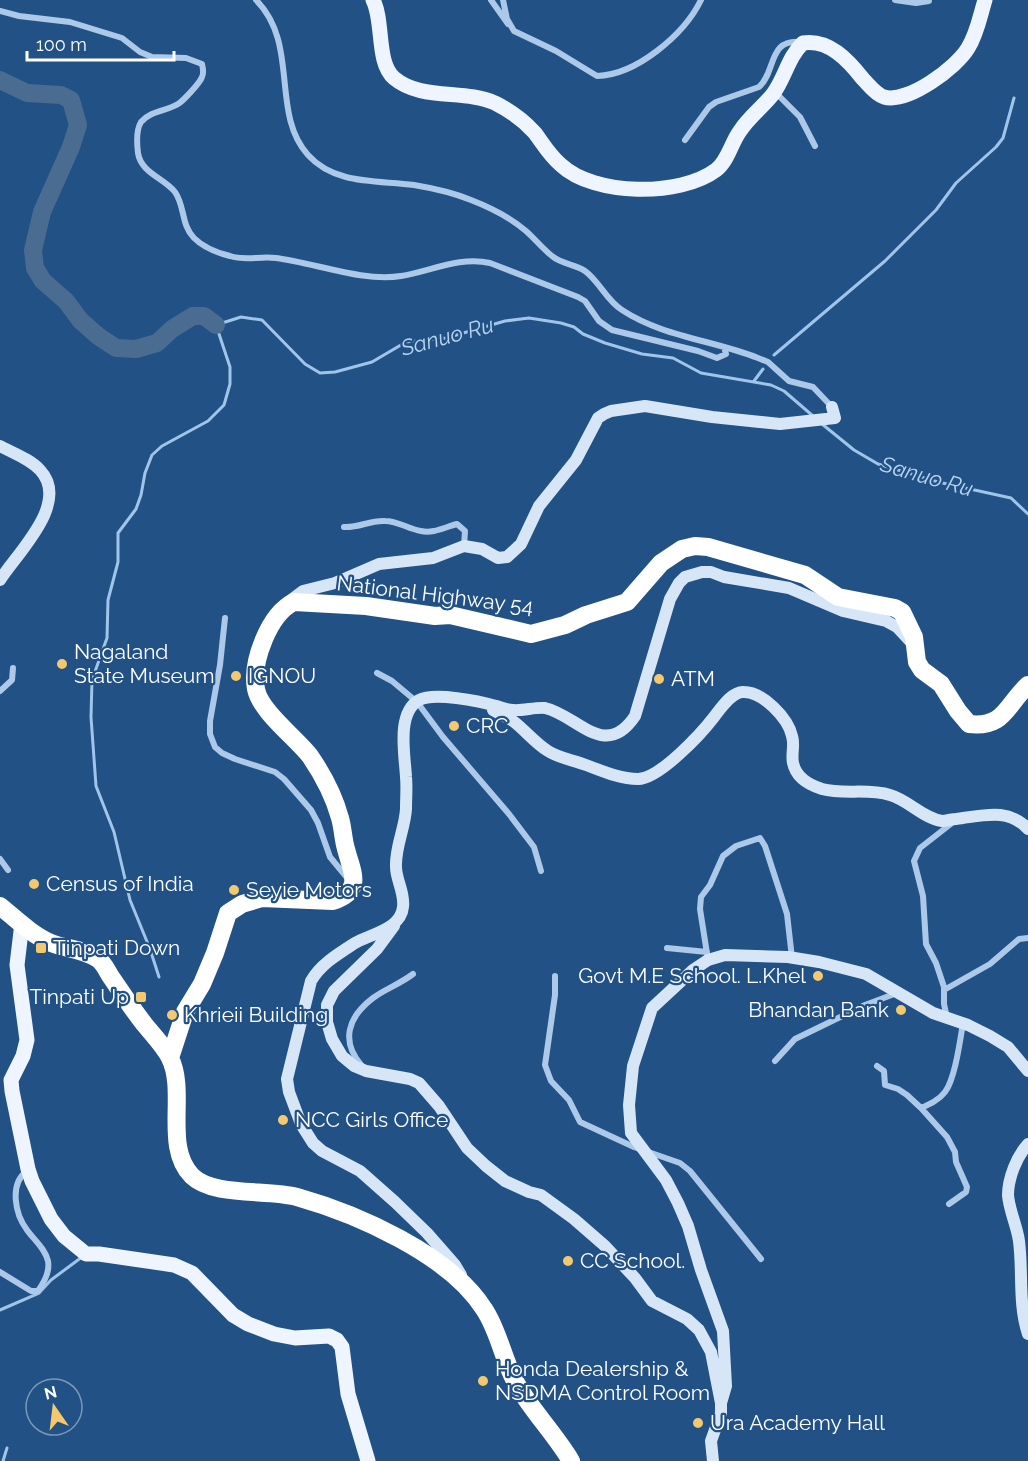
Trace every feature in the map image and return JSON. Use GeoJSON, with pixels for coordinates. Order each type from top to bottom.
{"type":"FeatureCollection","features":[{"type":"Feature","properties":{"kind":"highway","name":"National Highway 54"},"geometry":{"type":"LineString","coordinates":[[284,606],[294,602],[366,606],[435,616],[450,615],[531,634],[565,625],[627,602],[661,562],[682,549],[694,546],[805,576],[838,597],[895,608],[902,612],[914,637],[917,662],[922,670],[941,684],[969,724],[984,725],[997,719],[1028,685]]}},
{"type":"Feature","properties":{"kind":"highway"},"geometry":{"type":"LineString","coordinates":[[170,1058],[185,1012],[202,984],[228,914],[242,904],[262,898],[333,901],[342,898],[350,891],[353,884],[352,867],[346,850],[341,819],[328,787],[309,756],[266,709],[256,690],[258,654],[271,623],[284,606]]}},
{"type":"Feature","properties":{"kind":"highway"},"geometry":{"type":"LineString","coordinates":[[0,906],[49,942],[87,953],[100,960],[133,1010],[170,1058],[177,1090],[177,1140],[180,1156],[190,1174],[198,1181],[213,1186],[281,1192],[343,1213],[400,1238],[435,1261],[470,1289],[492,1323],[519,1388],[571,1461]]}},
{"type":"Feature","properties":{"kind":"main road"},"geometry":{"type":"LineString","coordinates":[[373,0],[380,26],[385,63],[388,72],[394,78],[418,89],[480,98],[505,108],[528,127],[565,169],[585,180],[620,188],[679,186],[716,170],[724,161],[739,132],[775,92],[791,57],[804,43],[822,45],[834,50],[873,90],[883,97],[897,97],[919,89],[951,68],[963,56],[974,38],[985,0]]}},
{"type":"Feature","properties":{"kind":"main road"},"geometry":{"type":"LineString","coordinates":[[22,923],[17,965],[27,1040],[23,1056],[11,1080],[12,1091],[28,1169],[51,1219],[64,1236],[86,1254],[174,1265],[192,1273],[233,1315],[248,1324],[274,1334],[295,1338],[329,1336],[337,1340],[342,1347],[348,1394],[368,1461]]}},
{"type":"Feature","properties":{"kind":"street"},"geometry":{"type":"LineString","coordinates":[[256,0],[268,13],[277,37],[284,63],[294,136],[308,155],[329,172],[350,178],[414,185],[476,202],[525,230],[553,258],[586,272],[612,303],[644,323],[741,351],[768,362],[789,381],[813,387],[832,407],[836,418],[780,424],[712,417],[645,406],[623,408],[604,414],[598,418],[576,460],[539,506],[521,544],[514,552],[498,558],[474,546],[464,546],[433,558],[379,564],[335,583],[303,591],[284,606]]}},
{"type":"Feature","properties":{"kind":"street"},"geometry":{"type":"LineString","coordinates":[[491,0],[501,17],[514,31],[556,51],[597,76],[626,70],[670,40],[690,20],[701,0]]}},
{"type":"Feature","properties":{"kind":"street"},"geometry":{"type":"LineString","coordinates":[[503,0],[507,19],[514,31]]}},
{"type":"Feature","properties":{"kind":"street"},"geometry":{"type":"LineString","coordinates":[[895,0],[916,3],[930,0]]}},
{"type":"Feature","properties":{"kind":"street"},"geometry":{"type":"LineString","coordinates":[[920,0],[930,0]]}},
{"type":"Feature","properties":{"kind":"street"},"geometry":{"type":"LineString","coordinates":[[0,12],[70,22],[122,38],[140,52],[153,57],[186,58],[202,64],[202,78],[179,104],[148,116],[141,123],[137,140],[138,155],[142,164],[175,192],[184,224],[193,237],[205,246],[244,259],[272,257],[378,277],[403,276],[431,267],[478,260],[579,297],[585,301],[598,321],[612,330],[717,358],[726,354],[724,347]]}},
{"type":"Feature","properties":{"kind":"street"},"geometry":{"type":"LineString","coordinates":[[685,140],[716,102],[759,87],[764,83],[774,54],[780,48],[793,41],[804,43]]}},
{"type":"Feature","properties":{"kind":"street"},"geometry":{"type":"LineString","coordinates":[[775,92],[800,117],[815,146]]}},
{"type":"Feature","properties":{"kind":"street"},"geometry":{"type":"LineString","coordinates":[[0,446],[40,470],[49,488],[50,500],[46,514],[0,580]]}},
{"type":"Feature","properties":{"kind":"street"},"geometry":{"type":"LineString","coordinates":[[344,527],[354,528],[383,520],[423,532],[433,532],[457,525],[465,531],[464,546]]}},
{"type":"Feature","properties":{"kind":"street"},"geometry":{"type":"LineString","coordinates":[[713,1461],[711,1442],[721,1413],[721,1403],[711,1352],[699,1330],[687,1319],[652,1301],[635,1278],[605,1246],[574,1219],[541,1195],[505,1181],[486,1166],[467,1148],[439,1106],[419,1083],[410,1079],[366,1071],[354,1066],[342,1056],[332,1039],[327,1022],[327,1005],[334,991],[381,944],[404,908],[396,865],[406,811],[403,735],[406,720],[417,702],[434,698],[482,703],[512,710],[545,708],[591,733],[613,734],[623,731],[635,716],[670,599],[685,577],[702,572],[789,588],[843,611],[886,621],[904,633],[916,649]]}},
{"type":"Feature","properties":{"kind":"street"},"geometry":{"type":"LineString","coordinates":[[225,618],[220,665],[210,721],[210,734],[215,747],[235,759],[275,772],[284,779],[311,810],[330,856],[353,884]]}},
{"type":"Feature","properties":{"kind":"street"},"geometry":{"type":"LineString","coordinates":[[0,691],[12,680],[13,668]]}},
{"type":"Feature","properties":{"kind":"street"},"geometry":{"type":"LineString","coordinates":[[377,673],[392,681],[417,702],[534,847],[541,871]]}},
{"type":"Feature","properties":{"kind":"street"},"geometry":{"type":"LineString","coordinates":[[482,703],[513,722],[554,754],[613,775],[637,779],[646,778],[677,756],[697,738],[732,697],[740,692],[747,692],[758,695],[767,702],[788,725],[794,743],[793,763],[797,774],[812,786],[825,790],[888,794],[943,821],[1006,815],[1020,821],[1028,829]]}},
{"type":"Feature","properties":{"kind":"street"},"geometry":{"type":"LineString","coordinates":[[947,1019],[944,990],[936,963],[926,944],[923,896],[914,861],[920,849],[957,819]]}},
{"type":"Feature","properties":{"kind":"street"},"geometry":{"type":"LineString","coordinates":[[708,956],[700,909],[701,897],[710,885],[723,856],[736,846],[760,838],[765,846],[787,914],[792,958]]}},
{"type":"Feature","properties":{"kind":"street"},"geometry":{"type":"LineString","coordinates":[[0,859],[8,870]]}},
{"type":"Feature","properties":{"kind":"street"},"geometry":{"type":"LineString","coordinates":[[398,920],[390,927],[355,943],[319,969],[311,981],[287,1079],[289,1092],[301,1124],[314,1143],[335,1159],[360,1171],[395,1202],[455,1265],[470,1289]]}},
{"type":"Feature","properties":{"kind":"street"},"geometry":{"type":"LineString","coordinates":[[944,990],[983,968],[1019,939],[1028,938]]}},
{"type":"Feature","properties":{"kind":"street"},"geometry":{"type":"LineString","coordinates":[[667,948],[708,956],[792,958],[866,974],[933,1013],[963,1023],[990,1036],[1008,1047],[1028,1071]]}},
{"type":"Feature","properties":{"kind":"street"},"geometry":{"type":"LineString","coordinates":[[708,956],[652,1008],[633,1066],[629,1105],[632,1133],[666,1180],[688,1226],[723,1331],[726,1386],[721,1403]]}},
{"type":"Feature","properties":{"kind":"street"},"geometry":{"type":"LineString","coordinates":[[366,1071],[350,1048],[348,1029],[359,1010],[372,998],[413,974]]}},
{"type":"Feature","properties":{"kind":"street"},"geometry":{"type":"LineString","coordinates":[[555,976],[555,995],[544,1065],[556,1088],[569,1100],[580,1122],[634,1147],[680,1163],[690,1171],[761,1259]]}},
{"type":"Feature","properties":{"kind":"street"},"geometry":{"type":"LineString","coordinates":[[775,1061],[795,1040],[866,1005],[898,993]]}},
{"type":"Feature","properties":{"kind":"street"},"geometry":{"type":"LineString","coordinates":[[921,1108],[940,1098],[947,1090],[957,1058],[963,1023]]}},
{"type":"Feature","properties":{"kind":"street"},"geometry":{"type":"LineString","coordinates":[[877,1066],[884,1071],[885,1085],[898,1089],[921,1108],[952,1146],[966,1184],[966,1192],[949,1204]]}},
{"type":"Feature","properties":{"kind":"street"},"geometry":{"type":"LineString","coordinates":[[1028,1144],[1021,1151],[1010,1182],[1008,1197],[1018,1238],[1022,1306],[1028,1334]]}},
{"type":"Feature","properties":{"kind":"street"},"geometry":{"type":"LineString","coordinates":[[0,1272],[31,1291],[38,1291],[46,1276],[49,1264],[47,1258],[25,1228],[16,1202],[17,1183],[21,1174],[28,1169]]}},
{"type":"Feature","properties":{"kind":"waterway","name":"Sanuo Ru"},"geometry":{"type":"LineString","coordinates":[[0,80],[27,93],[61,95],[71,100],[78,125],[71,147],[42,212],[33,250],[35,268],[43,281],[66,301],[80,320],[116,348],[136,349],[157,343],[172,329],[193,316],[204,316],[216,325]]}},
{"type":"Feature","properties":{"kind":"waterway"},"geometry":{"type":"LineString","coordinates":[[774,355],[885,261],[936,210],[956,183],[996,147],[1003,138],[1014,98]]}},
{"type":"Feature","properties":{"kind":"waterway"},"geometry":{"type":"LineString","coordinates":[[159,977],[130,900],[114,832],[96,786],[91,717],[92,680],[107,638],[108,600],[118,562],[118,533],[136,509],[152,455],[162,446],[208,421],[224,405],[230,384],[230,367],[216,325],[241,317],[262,320],[305,364],[320,373],[335,372],[372,362],[406,342],[446,338],[505,321],[529,318],[574,327],[583,334],[605,343],[642,354],[673,358],[701,373],[771,385],[784,391],[813,416]]}},
{"type":"Feature","properties":{"kind":"waterway"},"geometry":{"type":"LineString","coordinates":[[754,381],[763,369]]}},
{"type":"Feature","properties":{"kind":"waterway","name":"Sanuo Ru"},"geometry":{"type":"LineString","coordinates":[[822,424],[854,450],[878,464],[938,482],[1011,498],[1028,514]]}},
{"type":"Feature","properties":{"kind":"waterway"},"geometry":{"type":"LineString","coordinates":[[0,1310],[39,1293],[51,1280],[82,1257]]}},
{"type":"Feature","properties":{"kind":"waterway"},"geometry":{"type":"LineString","coordinates":[[3,1461],[7,1448]]}},
{"type":"Feature","properties":{"kind":"place","name":"Nagaland State Museum"},"geometry":{"type":"Point","coordinates":[62,664]}},
{"type":"Feature","properties":{"kind":"place","name":"IGNOU"},"geometry":{"type":"Point","coordinates":[236,676]}},
{"type":"Feature","properties":{"kind":"place","name":"ATM"},"geometry":{"type":"Point","coordinates":[659,679]}},
{"type":"Feature","properties":{"kind":"place","name":"CRC"},"geometry":{"type":"Point","coordinates":[454,726]}},
{"type":"Feature","properties":{"kind":"place","name":"Census of India"},"geometry":{"type":"Point","coordinates":[34,884]}},
{"type":"Feature","properties":{"kind":"place","name":"Seyie Motors"},"geometry":{"type":"Point","coordinates":[234,890]}},
{"type":"Feature","properties":{"kind":"place","name":"Tinpati Down"},"geometry":{"type":"Point","coordinates":[41,948]}},
{"type":"Feature","properties":{"kind":"place","name":"Govt M.E School. L.Khel"},"geometry":{"type":"Point","coordinates":[818,976]}},
{"type":"Feature","properties":{"kind":"place","name":"Tinpati Up"},"geometry":{"type":"Point","coordinates":[141,997]}},
{"type":"Feature","properties":{"kind":"place","name":"Bhandan Bank"},"geometry":{"type":"Point","coordinates":[901,1010]}},
{"type":"Feature","properties":{"kind":"place","name":"Khrieii Building"},"geometry":{"type":"Point","coordinates":[172,1015]}},
{"type":"Feature","properties":{"kind":"place","name":"NCC Girls Office"},"geometry":{"type":"Point","coordinates":[283,1120]}},
{"type":"Feature","properties":{"kind":"place","name":"CC School."},"geometry":{"type":"Point","coordinates":[568,1261]}},
{"type":"Feature","properties":{"kind":"place","name":"Honda Dealership & NSDMA Control Room"},"geometry":{"type":"Point","coordinates":[483,1381]}},
{"type":"Feature","properties":{"kind":"place","name":"Ura Academy Hall"},"geometry":{"type":"Point","coordinates":[698,1423]}}]}
